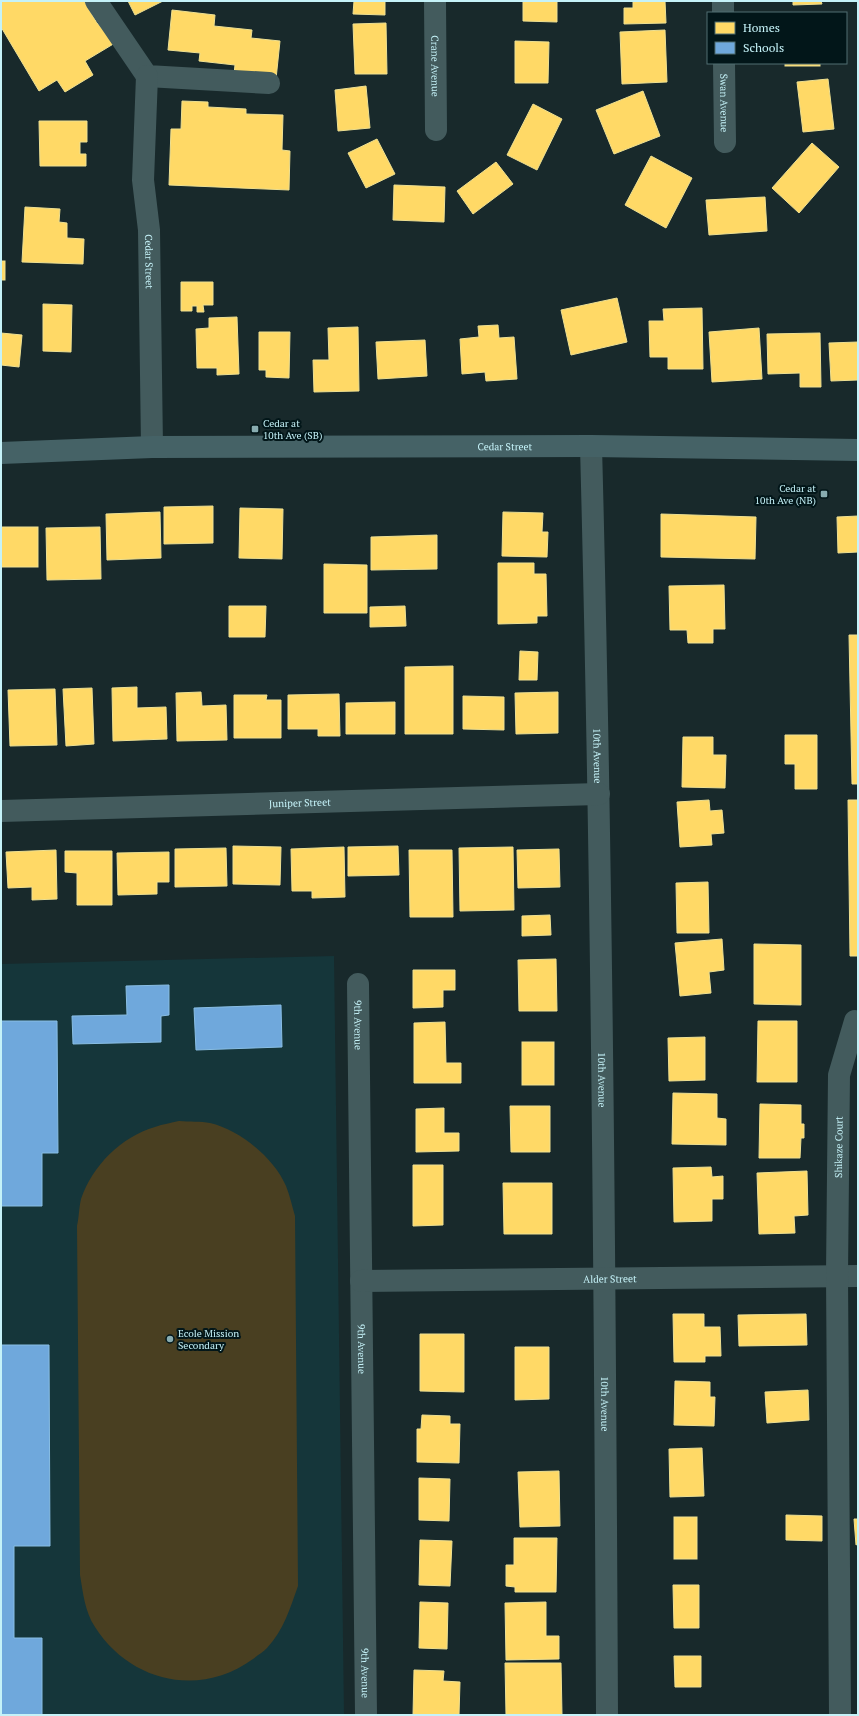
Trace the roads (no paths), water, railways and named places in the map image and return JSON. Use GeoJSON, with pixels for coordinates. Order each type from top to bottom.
{"type":"FeatureCollection","features":[{"type":"Feature","properties":{"kind":"main road","name":"Cedar Street"},"geometry":{"type":"LineString","coordinates":[[1,440],[152,447]]}},
{"type":"Feature","properties":{"kind":"main road","name":"Cedar Street"},"geometry":{"type":"LineString","coordinates":[[1,453],[152,447],[591,446],[858,450]]}},
{"type":"Feature","properties":{"kind":"street"},"geometry":{"type":"LineString","coordinates":[[96,1],[147,76],[269,83]]}},
{"type":"Feature","properties":{"kind":"street","name":"Crane Avenue"},"geometry":{"type":"LineString","coordinates":[[435,1],[436,130]]}},
{"type":"Feature","properties":{"kind":"street"},"geometry":{"type":"LineString","coordinates":[[723,1],[723,12]]}},
{"type":"Feature","properties":{"kind":"street","name":"Swan Avenue"},"geometry":{"type":"LineString","coordinates":[[724,64],[725,142]]}},
{"type":"Feature","properties":{"kind":"street","name":"Cedar Street"},"geometry":{"type":"LineString","coordinates":[[147,76],[143,180],[149,230],[152,447]]}},
{"type":"Feature","properties":{"kind":"street","name":"10th Avenue"},"geometry":{"type":"LineString","coordinates":[[591,446],[599,794],[605,1280],[607,1715]]}},
{"type":"Feature","properties":{"kind":"street","name":"Juniper Street"},"geometry":{"type":"LineString","coordinates":[[1,811],[599,794]]}},
{"type":"Feature","properties":{"kind":"street","name":"9th Avenue"},"geometry":{"type":"LineString","coordinates":[[358,984],[366,1715]]}},
{"type":"Feature","properties":{"kind":"street","name":"Shikaze Court"},"geometry":{"type":"LineString","coordinates":[[840,1715],[847,1276],[839,1075],[854,1021]]}},
{"type":"Feature","properties":{"kind":"street","name":"Alder Street"},"geometry":{"type":"LineString","coordinates":[[361,1281],[605,1280],[847,1276]]}},
{"type":"Feature","properties":{"kind":"place","name":"Cedar at 10th Ave (SB)"},"geometry":{"type":"Point","coordinates":[255,429]}},
{"type":"Feature","properties":{"kind":"place","name":"Cedar at 10th Ave (NB)"},"geometry":{"type":"Point","coordinates":[824,494]}},
{"type":"Feature","properties":{"kind":"place","name":"Ecole Mission Secondary"},"geometry":{"type":"Point","coordinates":[170,1339]}}]}
